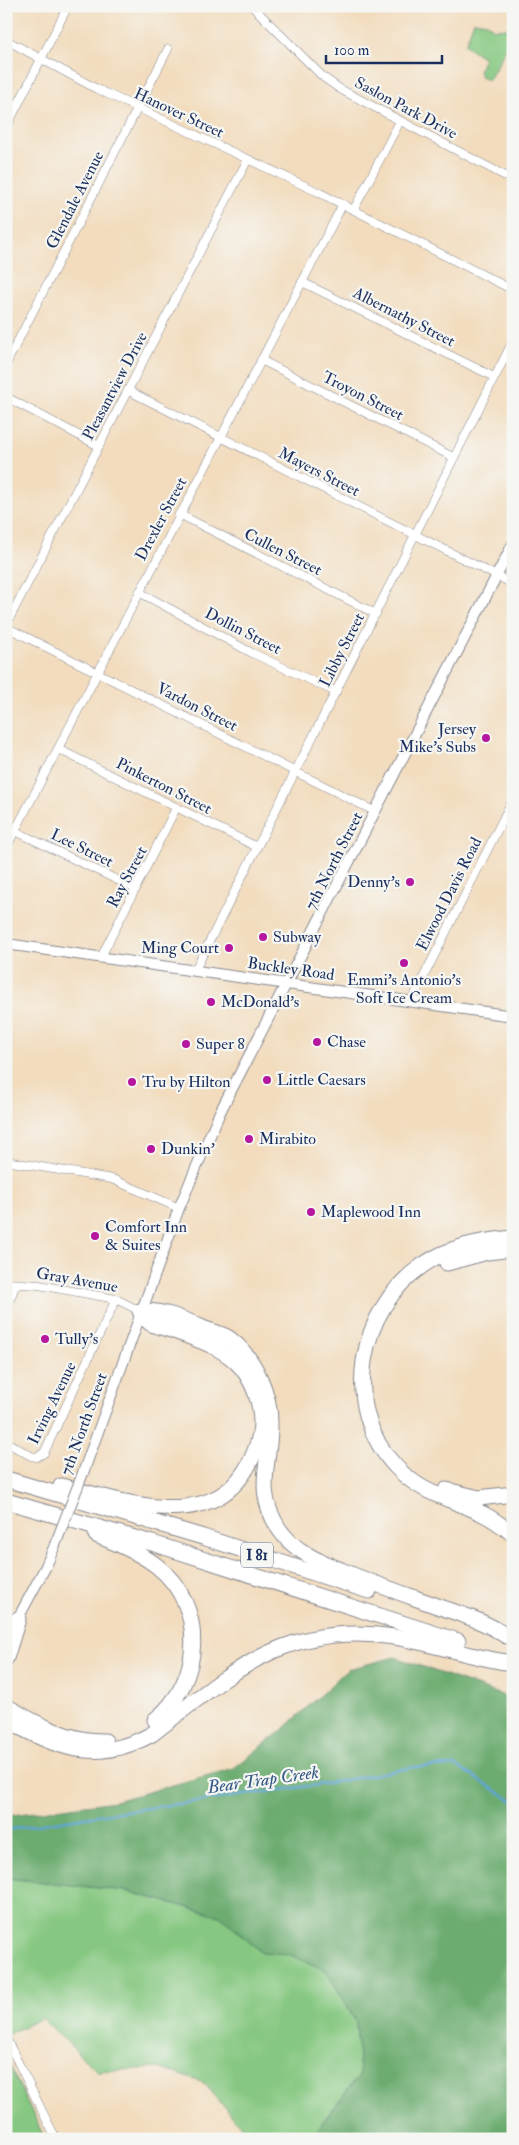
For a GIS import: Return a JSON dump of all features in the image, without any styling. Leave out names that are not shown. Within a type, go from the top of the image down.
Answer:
[{"type":"highway","points":[[513,1238],[473,1243],[456,1248],[423,1265],[406,1278],[393,1293],[372,1329],[362,1366],[364,1408],[372,1432],[383,1451],[395,1466],[410,1480],[428,1492],[484,1514],[513,1534]]},
{"type":"highway","points":[[513,1249],[460,1258],[430,1272],[413,1285],[387,1316],[373,1353],[370,1387],[379,1426],[390,1446],[403,1462],[419,1475],[438,1488],[458,1494],[479,1498],[513,1494]]},
{"type":"highway","points":[[140,1311],[158,1310],[223,1336],[242,1351],[252,1363],[267,1396],[270,1418],[264,1470],[267,1502],[279,1529],[292,1544],[313,1559],[362,1579],[481,1622],[509,1637]]},
{"type":"highway","points":[[6,1473],[114,1499],[169,1509],[186,1508],[212,1500],[242,1477],[255,1454],[260,1438],[260,1414],[249,1377],[227,1355],[212,1346],[151,1324],[140,1311]]},
{"type":"highway","name":"I 81","points":[[6,1479],[203,1537],[509,1637]]},
{"type":"highway","name":"I 81","points":[[6,1501],[152,1542],[513,1659]]},
{"type":"highway","points":[[7,1709],[68,1736],[88,1741],[122,1738],[146,1728],[166,1712],[181,1692],[188,1676],[194,1647],[189,1613],[182,1596],[158,1567],[140,1554],[30,1507]]},
{"type":"highway","points":[[6,1658],[18,1619]]},
{"type":"highway","points":[[7,1709],[51,1742],[68,1748],[102,1751],[137,1742],[152,1734],[245,1664],[268,1652],[292,1643],[329,1635],[393,1636],[441,1646],[476,1657],[513,1663]]},
{"type":"street","points":[[6,128],[68,6]]},
{"type":"street","name":"Saslon Park Drive","points":[[252,6],[323,77],[340,89],[513,180]]},
{"type":"street","name":"Hanover Street","points":[[6,40],[41,60],[138,109],[354,209]]},
{"type":"street","name":"Glendale Avenue","points":[[6,364],[168,49]]},
{"type":"street","points":[[400,121],[354,209],[513,290]]},
{"type":"street","name":"Pleasantview Drive","points":[[6,626],[248,159]]},
{"type":"street","name":"Drexler Street","points":[[6,848],[179,514],[343,204]]},
{"type":"street","name":"Albernathy Street","points":[[302,282],[494,377]]},
{"type":"street","name":"Libby Street","points":[[194,970],[513,341]]},
{"type":"street","name":"Troyon Street","points":[[261,360],[453,457]]},
{"type":"street","name":"Mayers Street","points":[[128,391],[497,575]]},
{"type":"street","points":[[6,397],[99,446]]},
{"type":"street","name":"Cullen Street","points":[[179,514],[376,614]]},
{"type":"street","name":"7th North Street","points":[[6,1637],[18,1619],[46,1566],[55,1544],[83,1473],[140,1311],[179,1208],[220,1112],[513,544]]},
{"type":"street","points":[[497,575],[513,584]]},
{"type":"street","name":"Dollin Street","points":[[139,592],[252,653],[336,692]]},
{"type":"street","name":"Vardon Street","points":[[6,626],[376,812]]},
{"type":"street","name":"Pinkerton Street","points":[[58,749],[257,847]]},
{"type":"street","name":"Elwood Davis Road","points":[[411,1002],[513,799]]},
{"type":"street","name":"Ray Street","points":[[101,958],[176,808]]},
{"type":"street","name":"Lee Street","points":[[15,831],[136,890]]},
{"type":"street","name":"Buckley Road","points":[[6,944],[513,1016]]},
{"type":"street","points":[[6,1161],[112,1179],[179,1208]]},
{"type":"street","name":"Gray Avenue","points":[[6,1283],[39,1285],[116,1299],[140,1311]]},
{"type":"street","points":[[6,1309],[16,1284]]},
{"type":"street","name":"Irving Avenue","points":[[6,1442],[31,1456],[37,1457],[44,1453],[116,1299]]},
{"type":"street","points":[[6,2038],[56,2139]]},
{"type":"green space","points":[[474,21],[487,23],[494,29],[507,28],[513,31],[513,35],[489,80],[481,77],[479,70],[484,58],[465,45]]},
{"type":"green space","points":[[395,1657],[513,1699],[513,2139],[319,2139],[315,2132],[360,2074],[356,2022],[326,1970],[288,1954],[261,1952],[220,1916],[126,1891],[6,1878],[6,1816],[115,1801],[234,1768],[285,1728],[348,1669]]},
{"type":"green space","points":[[6,1878],[126,1891],[220,1916],[261,1952],[288,1954],[326,1970],[356,2022],[360,2074],[315,2132],[244,2130],[204,2083],[159,2068],[97,2071],[42,2018],[6,2035]]},
{"type":"green space","points":[[6,2058],[45,2139],[6,2139]]},
{"type":"waterway","name":"Bear Trap Creek","points":[[6,1830],[104,1814],[317,1785],[415,1767],[456,1766],[513,1801]]},
{"type":"place","name":"Jersey Mike's Subs","points":[[486,738]]},
{"type":"place","name":"Denny's","points":[[410,882]]},
{"type":"place","name":"Subway","points":[[263,937]]},
{"type":"place","name":"Ming Court","points":[[229,948]]},
{"type":"place","name":"Emmi's Antonio's Soft Ice Cream","points":[[404,963]]},
{"type":"place","name":"McDonald's","points":[[211,1002]]},
{"type":"place","name":"Chase","points":[[317,1042]]},
{"type":"place","name":"Super 8","points":[[186,1044]]},
{"type":"place","name":"Little Caesars","points":[[267,1080]]},
{"type":"place","name":"Tru by Hilton","points":[[132,1082]]},
{"type":"place","name":"Mirabito","points":[[249,1139]]},
{"type":"place","name":"Dunkin'","points":[[151,1149]]},
{"type":"place","name":"Maplewood Inn","points":[[311,1212]]},
{"type":"place","name":"Comfort Inn & Suites","points":[[95,1236]]},
{"type":"place","name":"Tully's","points":[[45,1339]]}]
